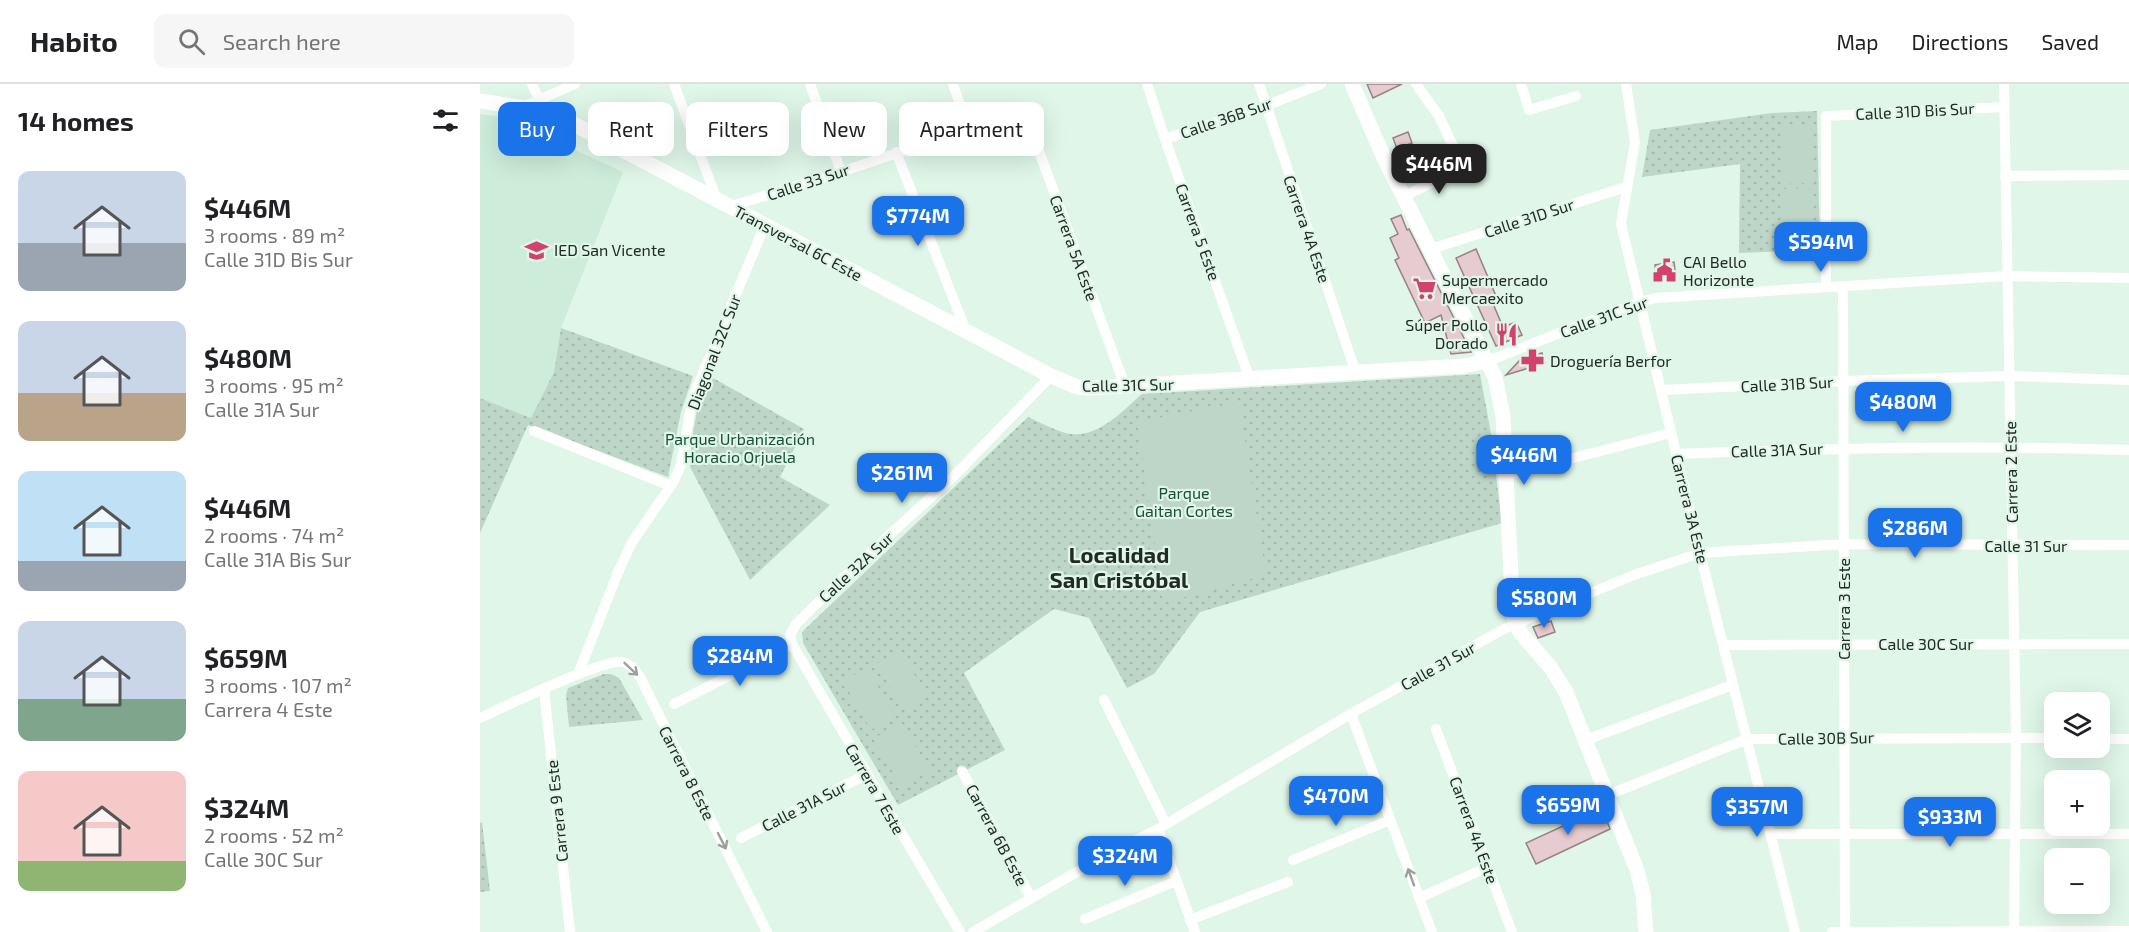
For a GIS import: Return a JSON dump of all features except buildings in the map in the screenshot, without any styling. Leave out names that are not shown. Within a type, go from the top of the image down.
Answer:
[{"type":"street","points":[[532,84],[540,102]]},
{"type":"street","points":[[548,102],[575,84]]},
{"type":"street","points":[[674,84],[723,204]]},
{"type":"street","points":[[810,84],[841,172]]},
{"type":"street","points":[[953,84],[959,102]]},
{"type":"street","name":"Carrera 5 Este","points":[[1148,84],[1165,139],[1250,380]]},
{"type":"street","name":"Carrera 4A Este","points":[[1258,84],[1356,373]]},
{"type":"street","name":"Calle 36B Sur","points":[[1165,139],[1321,84]]},
{"type":"street","points":[[1352,84],[1383,158],[1495,377],[1502,404],[1512,607],[1516,623],[1526,641],[1559,680],[1572,705],[1641,881],[1646,932]]},
{"type":"street","points":[[1403,197],[1463,167],[1439,117],[1416,84]]},
{"type":"street","points":[[1521,84],[1530,110],[1576,96]]},
{"type":"street","name":"Carrera 3A Este","points":[[1626,84],[1635,142],[1621,224],[1732,685],[1795,932]]},
{"type":"street","name":"Carrera 2 Este","points":[[2004,84],[2016,737],[2014,932]]},
{"type":"street","name":"Transversal 6C Este","points":[[480,101],[498,104]]},
{"type":"street","name":"Calle 31D Bis Sur","points":[[1826,287],[1826,116],[2004,107]]},
{"type":"street","name":"Transversal 6C Este","points":[[576,125],[1052,376]]},
{"type":"street","name":"Calle 33 Sur","points":[[723,204],[841,172],[899,151]]},
{"type":"street","points":[[896,152],[966,331]]},
{"type":"street","name":"Carrera 5A Este","points":[[1041,156],[1125,386]]},
{"type":"street","points":[[2005,176],[2129,175]]},
{"type":"street","name":"Calle 31D Sur","points":[[1431,249],[1626,187]]},
{"type":"street","name":"Diagonal 32C Sur","points":[[578,674],[627,553],[671,486],[681,465],[697,387],[765,225]]},
{"type":"street","name":"Calle 31C Sur","points":[[1052,376],[1077,387],[1125,386],[1463,366],[1488,361],[1639,302],[1676,296],[2007,276],[2129,278]]},
{"type":"street","name":"Carrera 3 Este","points":[[1844,286],[1845,932]]},
{"type":"street","name":"Calle 32A Sur","points":[[792,644],[790,635],[796,624],[952,478],[1052,376]]},
{"type":"street","name":"Calle 31B Sur","points":[[1661,390],[2009,376],[2129,380]]},
{"type":"street","points":[[534,431],[671,486]]},
{"type":"street","points":[[1507,475],[1671,433]]},
{"type":"street","name":"Calle 31A Sur","points":[[1676,454],[1844,447],[2011,446],[2129,450]]},
{"type":"street","name":"Calle 31 Sur","points":[[974,932],[1162,826],[1351,714],[1516,623],[1634,575],[1700,553],[1844,544],[2129,545]]},
{"type":"street","points":[[674,704],[792,644]]},
{"type":"street","name":"Carrera 7 Este","points":[[792,644],[960,932]]},
{"type":"street","name":"Calle 30C Sur","points":[[1723,645],[2129,644]]},
{"type":"street","name":"Carrera 8 Este","points":[[480,717],[578,674],[614,662],[625,663],[636,673],[767,932]]},
{"type":"street","points":[[1586,740],[1732,685]]},
{"type":"street","name":"Carrera 9 Este","points":[[544,689],[570,932]]},
{"type":"street","points":[[1104,700],[1162,826],[1176,881],[1195,932]]},
{"type":"street","points":[[1351,714],[1432,932]]},
{"type":"street","name":"Carrera 4A Este","points":[[1436,729],[1512,932]]},
{"type":"street","name":"Calle 30B Sur","points":[[1608,795],[1747,739],[2044,738]]},
{"type":"street","points":[[2110,739],[2129,740]]},
{"type":"street","name":"Carrera 6B Este","points":[[962,771],[1031,898]]},
{"type":"street","name":"Calle 31A Sur","points":[[741,838],[867,774]]},
{"type":"street","points":[[1293,860],[1390,820]]},
{"type":"street","points":[[1771,834],[2129,834]]},
{"type":"street","points":[[1419,898],[1488,867]]},
{"type":"street","points":[[1085,919],[1176,881]]},
{"type":"street","points":[[1190,920],[1288,882]]},
{"type":"street","points":[[1832,932],[2129,931]]},
{"type":"shaded area","name":"IED San Vicente","points":[[480,114],[498,116],[498,156],[576,156],[576,150],[623,172],[561,328],[554,372],[531,418],[480,398]]},
{"type":"green space","points":[[1817,111],[1820,250],[1739,253],[1740,164],[1642,177],[1650,130],[1772,113]]},
{"type":"green space","points":[[1810,126],[1812,183],[1782,184],[1780,128]]},
{"type":"green space","points":[[1810,188],[1812,244],[1782,245],[1780,189]]},
{"type":"green space","name":"Parque Urbanización Horacio Orjuela","points":[[561,328],[693,376],[681,412],[668,477],[528,425],[480,533],[480,398],[531,418],[554,372]]},
{"type":"green space","name":"Parque Gaitan Cortes","points":[[1480,374],[1490,428],[1502,523],[1200,612],[1154,674],[1127,688],[1089,618],[1054,609],[964,673],[1005,750],[898,805],[803,643],[802,632],[1028,417],[1062,432],[1085,433],[1106,424],[1142,394]]},
{"type":"green space","name":"Parque Urbanización Horacio Orjuela","points":[[713,378],[804,429],[780,477],[830,505],[750,580],[690,467],[697,410]]},
{"type":"green space","points":[[1239,402],[1266,575],[1163,603],[1137,422]]},
{"type":"green space","points":[[900,650],[927,696],[904,710],[876,664]]},
{"type":"green space","points":[[867,667],[895,716],[871,730],[843,682]]},
{"type":"green space","points":[[604,674],[611,674],[619,678],[643,720],[569,727],[566,695],[568,688]]},
{"type":"green space","points":[[901,722],[930,771],[902,787],[873,739]]},
{"type":"green space","points":[[482,822],[490,891],[480,892],[480,823]]},
{"type":"place","name":"IED San Vicente","points":[[536,250]]},
{"type":"place","name":"CAI Bello Horizonte","points":[[1665,271]]},
{"type":"place","name":"Supermercado Mercaexito","points":[[1424,289]]},
{"type":"place","name":"Súper Pollo Dorado","points":[[1506,334]]},
{"type":"place","name":"Droguería Berfor","points":[[1532,361]]},
{"type":"district","name":"Localidad San Cristóbal","points":[[1119,568]]}]
